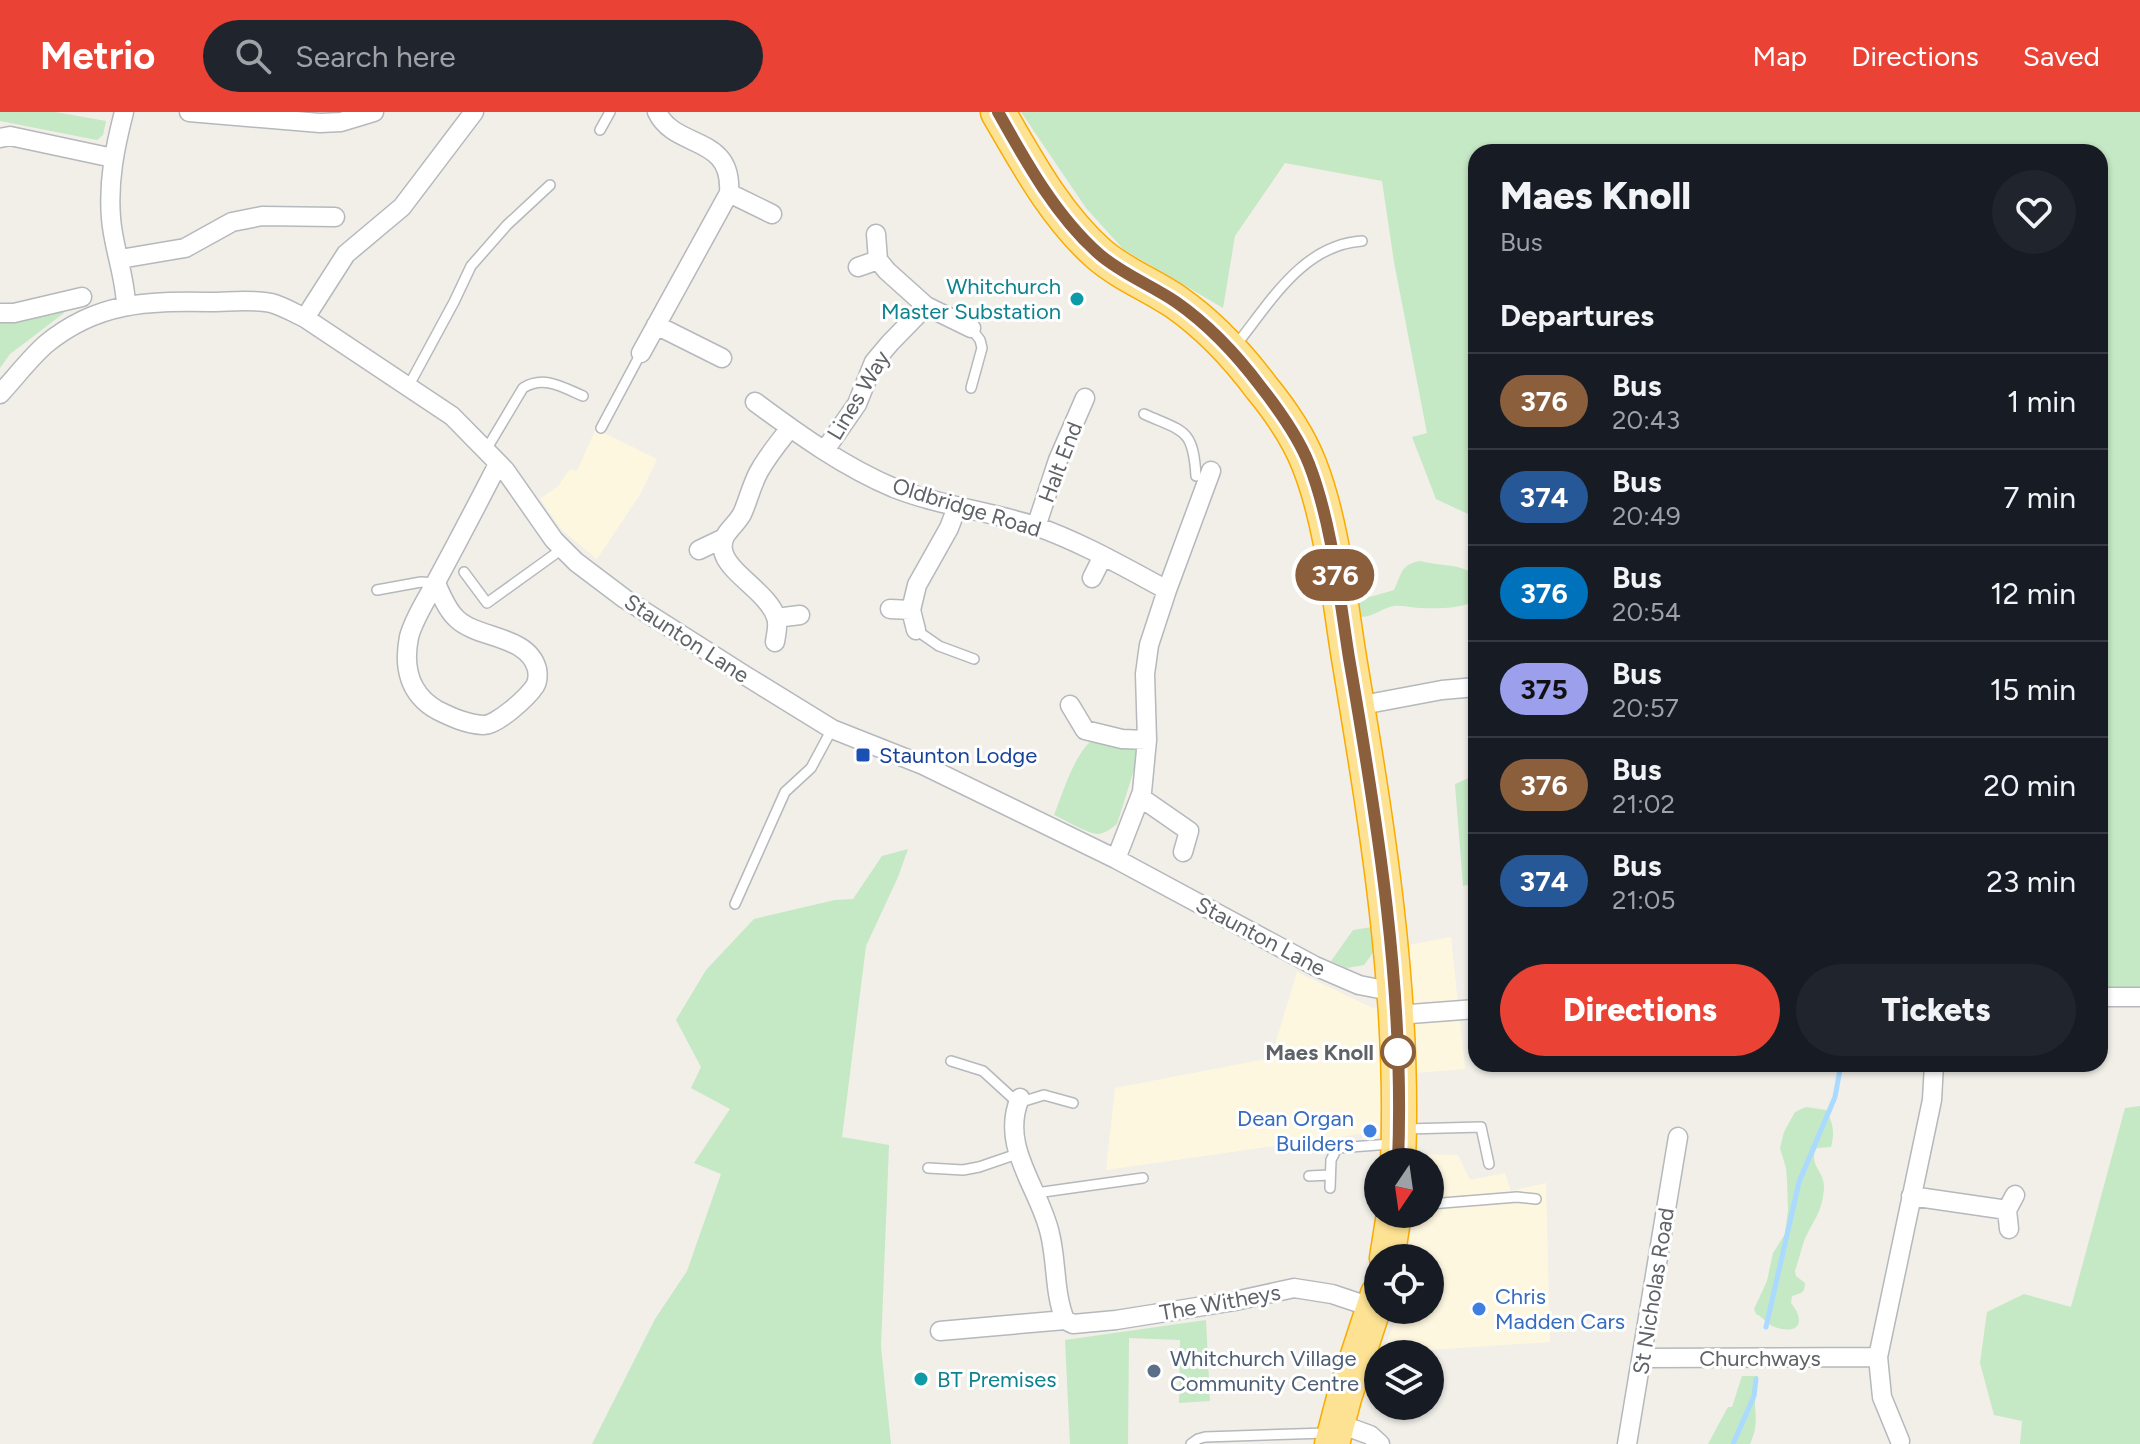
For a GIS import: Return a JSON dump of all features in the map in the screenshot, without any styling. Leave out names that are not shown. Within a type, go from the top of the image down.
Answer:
[{"type":"highway","points":[[998,112],[1056,205],[1087,243],[1113,264],[1176,302],[1208,327],[1231,351],[1288,424],[1314,479],[1328,537],[1357,706],[1393,959],[1399,1145]]},
{"type":"highway","points":[[1334,1433],[1369,1324]]},
{"type":"street","points":[[124,112],[113,158],[111,220],[126,305]]},
{"type":"street","points":[[189,112],[320,123],[341,122],[374,112]]},
{"type":"street","points":[[305,318],[346,254],[402,207],[474,112]]},
{"type":"street","points":[[641,353],[729,193],[730,182],[727,169],[716,152],[671,129],[657,112]]},
{"type":"street","points":[[0,138],[10,136],[113,158]]},
{"type":"street","points":[[729,193],[772,214]]},
{"type":"street","points":[[120,259],[185,248],[232,222],[262,216],[335,217]]},
{"type":"street","points":[[876,234],[878,260],[887,271],[926,306],[971,328]]},
{"type":"street","points":[[858,267],[878,260]]},
{"type":"street","points":[[0,313],[14,313],[82,297]]},
{"type":"street","name":"Staunton Lane","points":[[1,390],[61,333],[94,315],[126,305],[163,301],[272,303],[305,318],[452,416],[505,470],[536,517],[576,562],[625,599],[832,729],[923,765],[1116,859],[1342,979],[1377,989],[1396,1004],[1468,1008]]},
{"type":"street","name":"Lines Way","points":[[825,450],[857,404],[874,362],[926,306]]},
{"type":"street","points":[[656,325],[722,358]]},
{"type":"street","name":"Halt End","points":[[1036,527],[1058,460],[1085,398]]},
{"type":"street","name":"Oldbridge Road","points":[[755,402],[825,450],[895,488],[1059,535],[1167,590]]},
{"type":"street","points":[[699,550],[724,538],[741,516],[760,470],[790,428]]},
{"type":"street","points":[[436,583],[457,620],[518,646],[536,666],[535,686],[491,725],[467,723],[430,706],[415,692],[409,679],[408,640],[492,457]]},
{"type":"street","points":[[1116,859],[1140,797],[1147,740],[1145,674],[1149,645],[1201,475]]},
{"type":"street","points":[[916,630],[911,610],[917,585],[949,528],[957,507]]},
{"type":"street","points":[[724,538],[723,554],[756,589],[776,618],[775,642]]},
{"type":"street","points":[[1092,578],[1103,556]]},
{"type":"street","points":[[890,609],[911,610]]},
{"type":"street","points":[[776,618],[800,615]]},
{"type":"street","points":[[1357,706],[1468,688]]},
{"type":"street","points":[[1070,705],[1079,737],[1147,740]]},
{"type":"street","points":[[1140,797],[1196,828],[1183,852]]},
{"type":"street","points":[[2108,997],[2140,997]]},
{"type":"street","points":[[1900,1441],[1882,1397],[1878,1357],[1932,1100],[1934,1072]]},
{"type":"street","points":[[1019,1100],[1013,1128],[1017,1154],[1036,1193],[1050,1234],[1060,1308],[1065,1320]]},
{"type":"street","points":[[994,1126],[1013,1128]]},
{"type":"street","name":"St Nicholas Road","points":[[1627,1444],[1678,1137]]},
{"type":"street","points":[[1911,1196],[2010,1211]]},
{"type":"street","name":"The Witheys","points":[[940,1331],[1065,1320],[1073,1324],[1116,1320],[1294,1288],[1364,1299]]},
{"type":"street","name":"Churchways","points":[[1642,1358],[1878,1357]]},
{"type":"street","points":[[1334,1433],[1370,1435],[1380,1444]]},
{"type":"lane","points":[[600,130],[610,112]]},
{"type":"lane","points":[[408,387],[471,266],[507,225],[550,185]]},
{"type":"lane","points":[[1231,351],[1294,272],[1308,261],[1347,242],[1362,241]]},
{"type":"lane","points":[[971,328],[982,348],[971,388]]},
{"type":"lane","points":[[601,428],[641,353]]},
{"type":"lane","points":[[492,457],[523,388],[533,382],[549,381],[583,396]]},
{"type":"lane","points":[[1144,414],[1184,432],[1191,440],[1201,475]]},
{"type":"lane","points":[[464,572],[487,603],[562,549]]},
{"type":"lane","points":[[377,590],[421,582],[436,583]]},
{"type":"lane","points":[[916,630],[939,646],[974,659]]},
{"type":"lane","points":[[735,904],[785,792],[811,768],[832,729]]},
{"type":"lane","points":[[951,1061],[983,1071],[1019,1100],[1044,1095],[1073,1103]]},
{"type":"lane","points":[[1330,1188],[1331,1160],[1337,1148],[1399,1145],[1481,1127],[1489,1164]]},
{"type":"lane","points":[[928,1168],[963,1170],[1017,1154]]},
{"type":"lane","points":[[1309,1176],[1329,1175]]},
{"type":"lane","points":[[1036,1193],[1143,1178]]},
{"type":"lane","points":[[1444,1203],[1517,1197],[1536,1199]]},
{"type":"lane","points":[[1191,1444],[1205,1437],[1334,1433]]},
{"type":"shaded area","points":[[596,429],[657,459],[641,493],[597,559],[562,530],[540,499],[558,486],[570,469],[577,471]]},
{"type":"shaded area","points":[[1451,937],[1465,1069],[1388,1075],[1387,1130],[1106,1170],[1115,1088],[1271,1058],[1297,972],[1373,1008],[1411,1002],[1408,945]]},
{"type":"shaded area","points":[[1444,1155],[1458,1155],[1470,1180],[1505,1173],[1511,1191],[1546,1183],[1550,1342],[1444,1349],[1444,1340],[1387,1340],[1394,1324],[1444,1324],[1444,1244],[1409,1244],[1411,1228],[1444,1228]]},
{"type":"green space","points":[[0,112],[56,112],[106,121],[103,135],[97,140],[0,121]]},
{"type":"green space","points":[[1021,112],[2140,112],[2140,989],[2108,989],[2108,144],[1468,144],[1468,514],[1436,499],[1412,437],[1427,433],[1394,262],[1382,181],[1285,163],[1235,236],[1223,308],[1123,249],[1086,208]]},
{"type":"green space","points":[[57,308],[64,313],[10,354],[0,368],[0,321],[13,322]]},
{"type":"green space","points":[[1420,561],[1468,571],[1468,604],[1440,608],[1394,606],[1367,616],[1357,616],[1357,590],[1365,591],[1370,597],[1394,590],[1400,575]]},
{"type":"green space","points":[[1094,739],[1135,746],[1139,754],[1117,824],[1099,834],[1054,815],[1075,763]]},
{"type":"green space","points":[[1468,778],[1468,885],[1463,886],[1455,784]]},
{"type":"green space","points":[[908,849],[866,946],[842,1137],[889,1145],[881,1347],[891,1444],[592,1444],[655,1319],[687,1271],[721,1174],[694,1163],[730,1109],[691,1088],[701,1067],[676,1020],[706,970],[754,919],[835,900],[853,899],[882,856]]},
{"type":"green space","points":[[1378,926],[1376,947],[1364,965],[1347,968],[1331,961],[1353,930]]},
{"type":"green space","points":[[2140,1106],[2140,1444],[2020,1444],[2022,1421],[1994,1415],[1980,1363],[1987,1312],[2024,1294],[2071,1307],[2125,1108]]},
{"type":"green space","points":[[1806,1107],[1826,1110],[1832,1123],[1833,1137],[1831,1147],[1817,1148],[1814,1154],[1824,1182],[1823,1197],[1795,1271],[1796,1276],[1805,1283],[1801,1293],[1792,1296],[1791,1303],[1799,1322],[1793,1329],[1787,1330],[1770,1325],[1754,1309],[1767,1281],[1773,1253],[1785,1234],[1787,1180],[1780,1148],[1784,1132],[1795,1112]]},
{"type":"green space","points":[[1206,1320],[1210,1401],[1179,1403],[1180,1340],[1129,1338],[1128,1444],[1070,1444],[1065,1340]]},
{"type":"green space","points":[[1742,1376],[1758,1376],[1756,1424],[1750,1444],[1708,1444],[1728,1407],[1732,1407]]},
{"type":"waterway","points":[[1766,1327],[1799,1182],[1835,1097],[1840,1072]]},
{"type":"waterway","points":[[1733,1444],[1754,1396],[1756,1379]]},
{"type":"bus line","name":"376","points":[[998,112],[1044,189],[1087,243],[1101,256],[1176,302],[1208,327],[1261,386],[1288,424],[1308,462],[1324,515],[1342,617],[1393,959],[1398,1148]]},
{"type":"place","name":"Whitchurch Master Substation","points":[[1077,299]]},
{"type":"place","name":"Staunton Lodge","points":[[863,755]]},
{"type":"place","name":"Maes Knoll","points":[[1398,1052]]},
{"type":"place","name":"Dean Organ Builders","points":[[1370,1131]]},
{"type":"place","name":"Chris Madden Cars","points":[[1479,1309]]},
{"type":"place","name":"Whitchurch Village Community Centre","points":[[1154,1371]]},
{"type":"place","name":"BT Premises","points":[[921,1379]]}]
